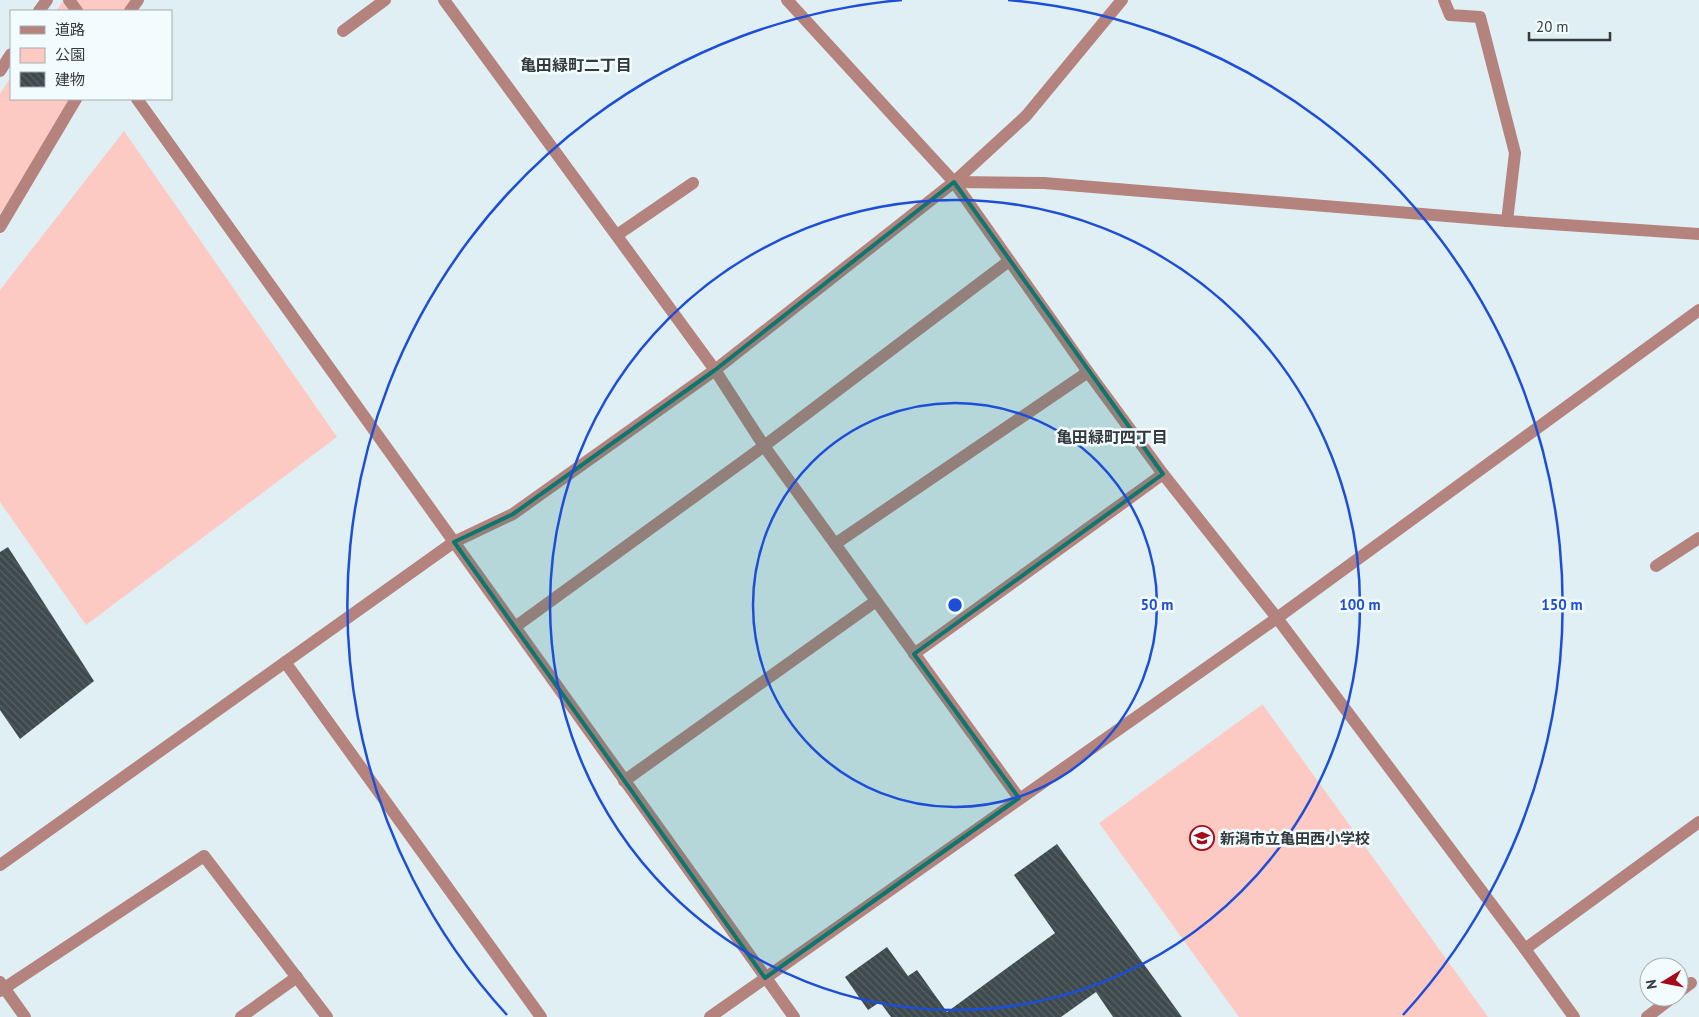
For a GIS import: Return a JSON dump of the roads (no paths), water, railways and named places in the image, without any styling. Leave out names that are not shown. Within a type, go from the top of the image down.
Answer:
[{"type":"street","points":[[343,31],[385,0]]},
{"type":"street","points":[[444,0],[715,370],[764,446],[1019,798]]},
{"type":"street","points":[[788,0],[954,182],[1008,262],[1163,474],[1277,618],[1574,1017]]},
{"type":"street","points":[[0,865],[454,542],[513,514],[715,370],[954,182],[1026,116],[1122,0]]},
{"type":"street","points":[[1444,0],[1450,15],[1480,17],[1515,153],[1507,221]]},
{"type":"street","points":[[0,46],[10,56],[0,70]]},
{"type":"street","points":[[0,227],[75,100]]},
{"type":"street","points":[[138,100],[794,1017]]},
{"type":"street","points":[[954,182],[1044,183],[1507,221],[1699,234]]},
{"type":"street","points":[[616,235],[693,183]]},
{"type":"street","points":[[515,627],[764,446],[1008,262]]},
{"type":"street","points":[[710,1017],[1277,618],[1699,310]]},
{"type":"street","points":[[835,544],[1088,372]]},
{"type":"street","points":[[914,654],[1163,474]]},
{"type":"street","points":[[1656,566],[1699,538]]},
{"type":"street","points":[[624,781],[876,601]]},
{"type":"street","points":[[285,662],[541,1017]]},
{"type":"street","points":[[1525,949],[1699,822]]},
{"type":"street","points":[[25,1017],[1,987],[204,856],[327,1017]]},
{"type":"street","points":[[241,1017],[297,977]]},
{"type":"street","points":[[1647,1017],[1660,1007]]},
{"type":"place","name":"新潟市立亀田西小学校","points":[[1202,838]]},
{"type":"district","name":"亀田緑町二丁目","points":[[576,65]]},
{"type":"district","name":"亀田緑町四丁目","points":[[1112,437]]}]
